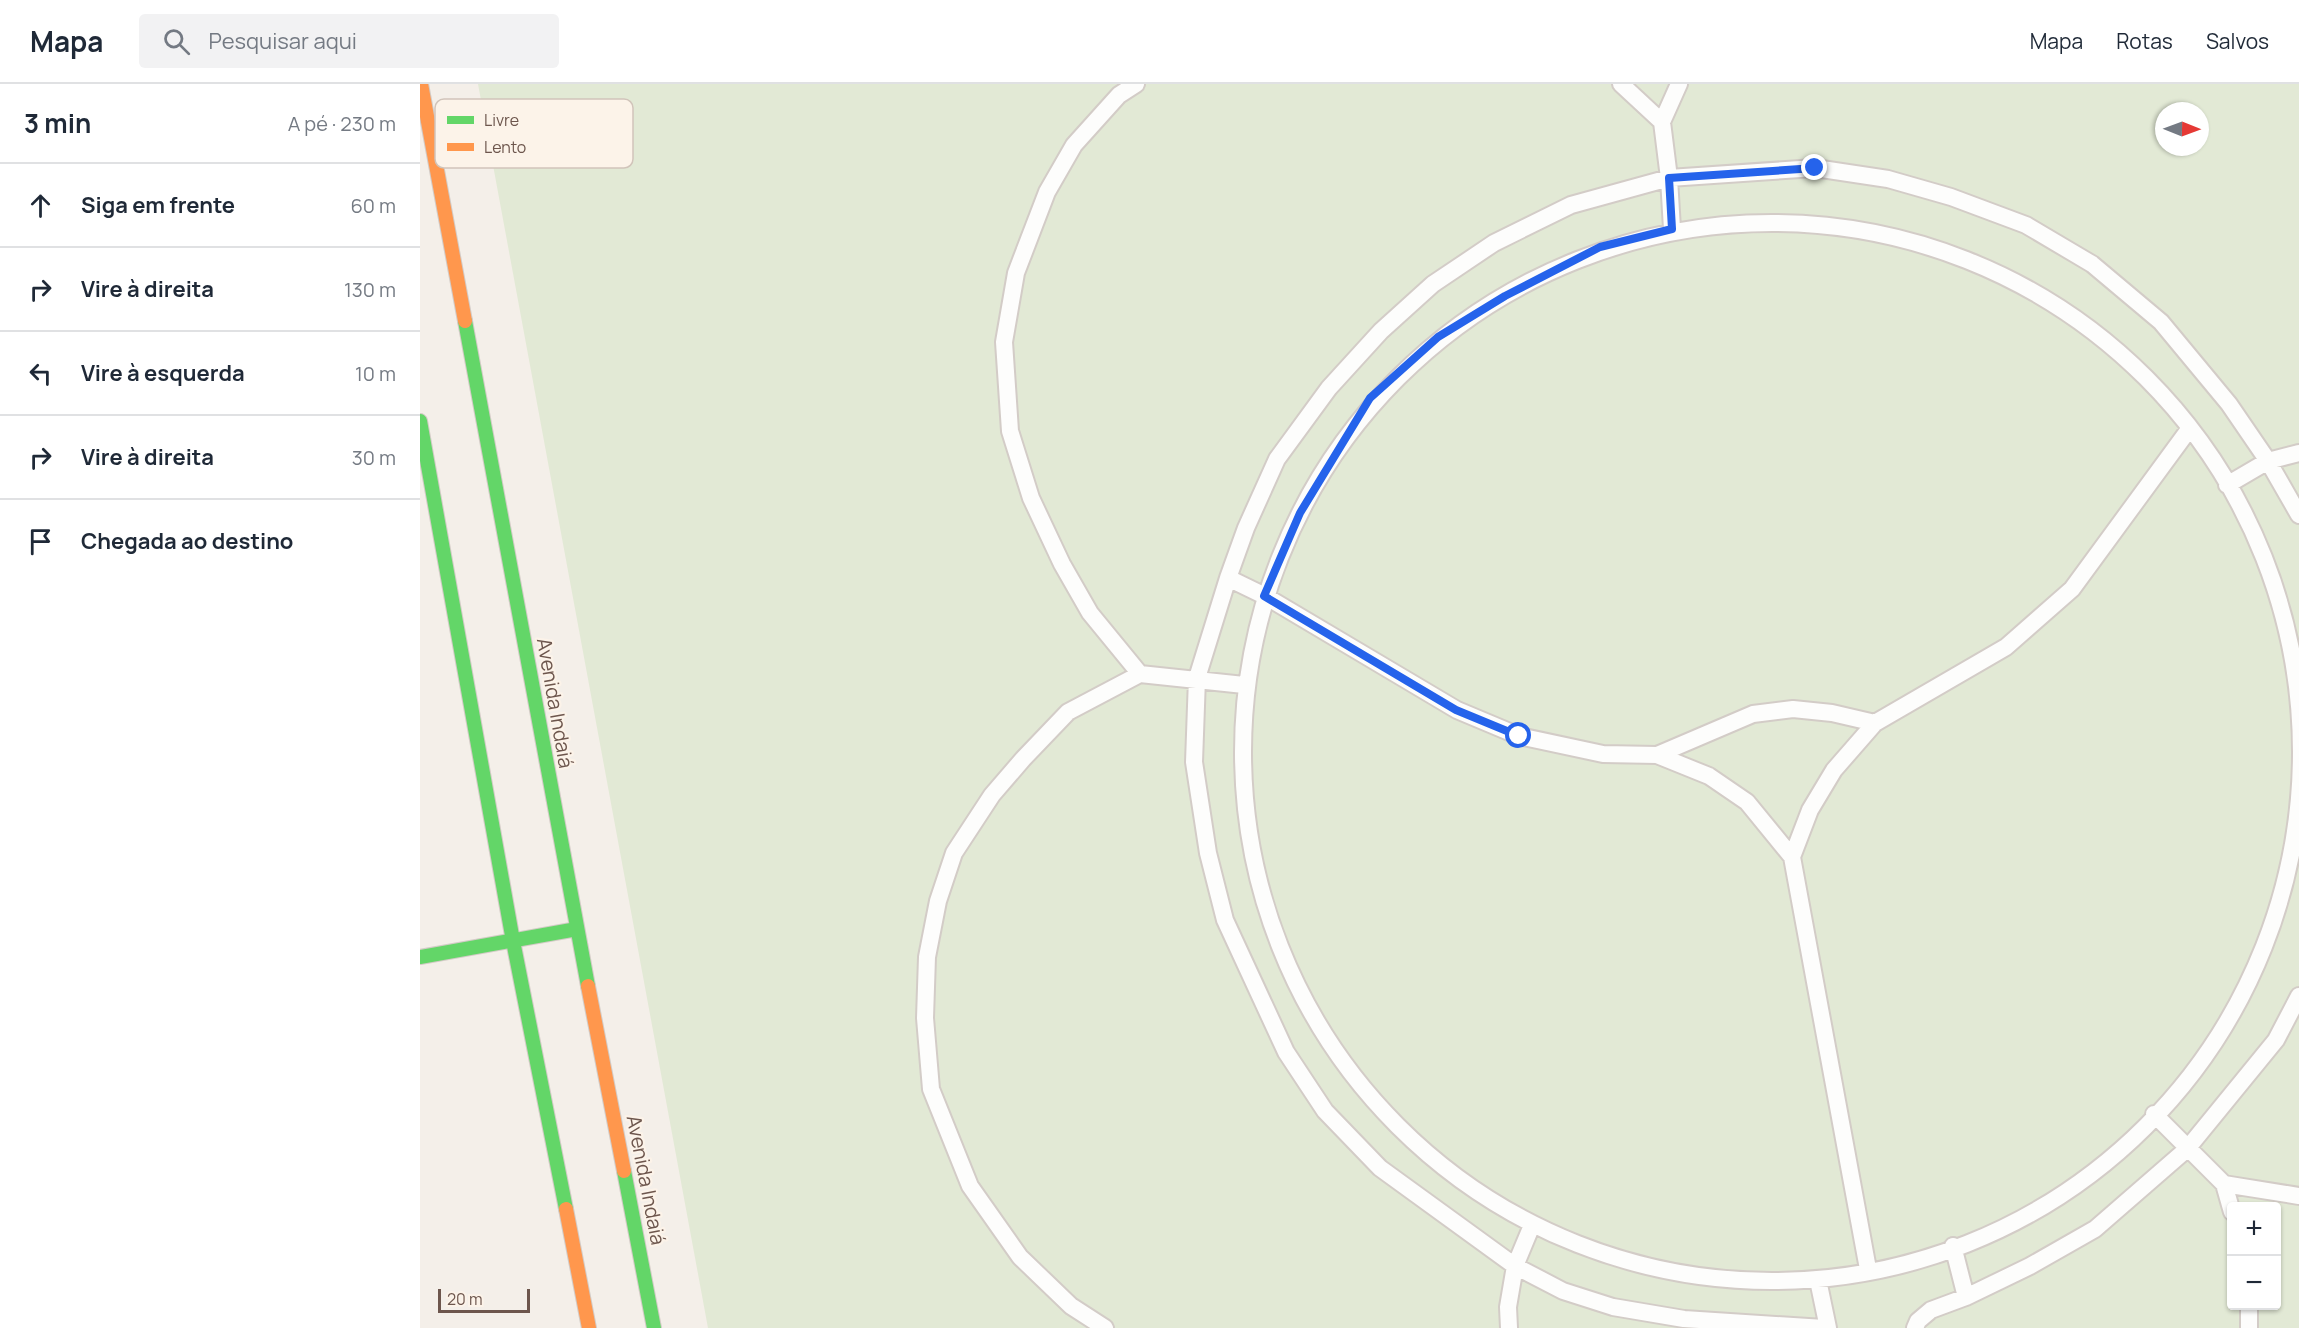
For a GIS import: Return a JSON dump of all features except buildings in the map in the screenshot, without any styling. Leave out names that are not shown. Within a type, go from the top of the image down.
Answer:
[{"type":"street","name":"Avenida Indaiá","points":[[421,84],[435,160]]},
{"type":"street","name":"Avenida Indaiá","points":[[437,168],[577,929],[654,1328]]},
{"type":"street","points":[[420,421],[513,941],[589,1328]]},
{"type":"street","points":[[420,957],[577,929]]},
{"type":"lane","points":[[1136,84],[1119,95],[1074,145],[1047,192],[1016,273],[1004,342],[1010,431],[1031,498],[1062,564],[1090,613],[1140,674]]},
{"type":"lane","points":[[1621,84],[1662,122]]},
{"type":"lane","points":[[1672,229],[1662,122],[1679,84]]},
{"type":"lane","points":[[1818,1280],[1826,1328],[1684,1319],[1613,1307],[1563,1291],[1515,1266],[1380,1167],[1325,1111],[1286,1052],[1225,920],[1208,853],[1194,762],[1197,678],[1246,528],[1277,459],[1329,388],[1381,331],[1424,292],[1494,243],[1571,205],[1669,178],[1815,168],[1888,179],[1951,197],[2026,225],[2092,264],[2161,322],[2229,404],[2268,461],[2299,515]]},
{"type":"lane","points":[[1699,222],[1830,227],[1953,256],[2038,292],[2121,351],[2190,428],[2249,518],[2283,606],[2296,659],[2299,753],[2293,850],[2274,928],[2250,993],[2202,1066],[2092,1175],[2010,1228],[1898,1263],[1818,1280],[1780,1282],[1705,1275],[1592,1256],[1530,1230],[1435,1166],[1370,1098],[1317,1018],[1276,935],[1249,840],[1241,753],[1244,684],[1250,648],[1264,596],[1300,513],[1370,398],[1438,337],[1505,296],[1600,247],[1672,229],[1699,222]]},
{"type":"lane","points":[[1792,857],[1810,810],[1834,770],[1875,723],[2006,647],[2072,589],[2190,428]]},
{"type":"lane","points":[[2227,485],[2268,461],[2299,453]]},
{"type":"lane","points":[[1228,578],[1264,596],[1456,710],[1519,736],[1603,754],[1657,755],[1709,776],[1747,802],[1792,857],[1868,1269]]},
{"type":"lane","points":[[1105,1328],[1071,1306],[1020,1257],[970,1186],[931,1089],[925,1018],[927,957],[939,901],[954,853],[992,795],[1068,712],[1140,674],[1244,684]]},
{"type":"lane","points":[[1657,755],[1753,714],[1793,709],[1832,713],[1875,723]]},
{"type":"lane","points":[[1915,1328],[1918,1321],[1931,1310],[1966,1297],[2030,1266],[2095,1229],[2187,1149],[2276,1040],[2299,996]]},
{"type":"lane","points":[[2154,1114],[2224,1184],[2229,1202]]},
{"type":"lane","points":[[2224,1184],[2299,1196]]},
{"type":"lane","points":[[1509,1328],[1508,1307],[1515,1266],[1530,1230]]},
{"type":"lane","points":[[1953,1246],[1966,1297]]},
{"type":"lane","points":[[2249,1310],[2249,1328]]},
{"type":"green space","points":[[478,84],[2299,84],[2299,1328],[708,1328],[494,168],[633,168],[633,99],[481,99]]},
{"type":"traffic: fast","points":[[465,321],[588,986]]},
{"type":"traffic: fast","points":[[420,421],[513,941],[566,1209]]},
{"type":"traffic: fast","points":[[420,957],[577,929]]},
{"type":"traffic: fast","points":[[624,1171],[654,1328]]},
{"type":"traffic: slow","points":[[421,84],[435,159]]},
{"type":"traffic: slow","points":[[437,168],[465,321]]},
{"type":"traffic: slow","points":[[588,986],[624,1171]]},
{"type":"traffic: slow","points":[[566,1209],[589,1328]]},
{"type":"route","points":[[1519,736],[1456,710],[1264,596],[1300,513],[1370,398],[1438,337],[1505,296],[1600,247],[1672,229],[1669,178],[1815,168]]}]
